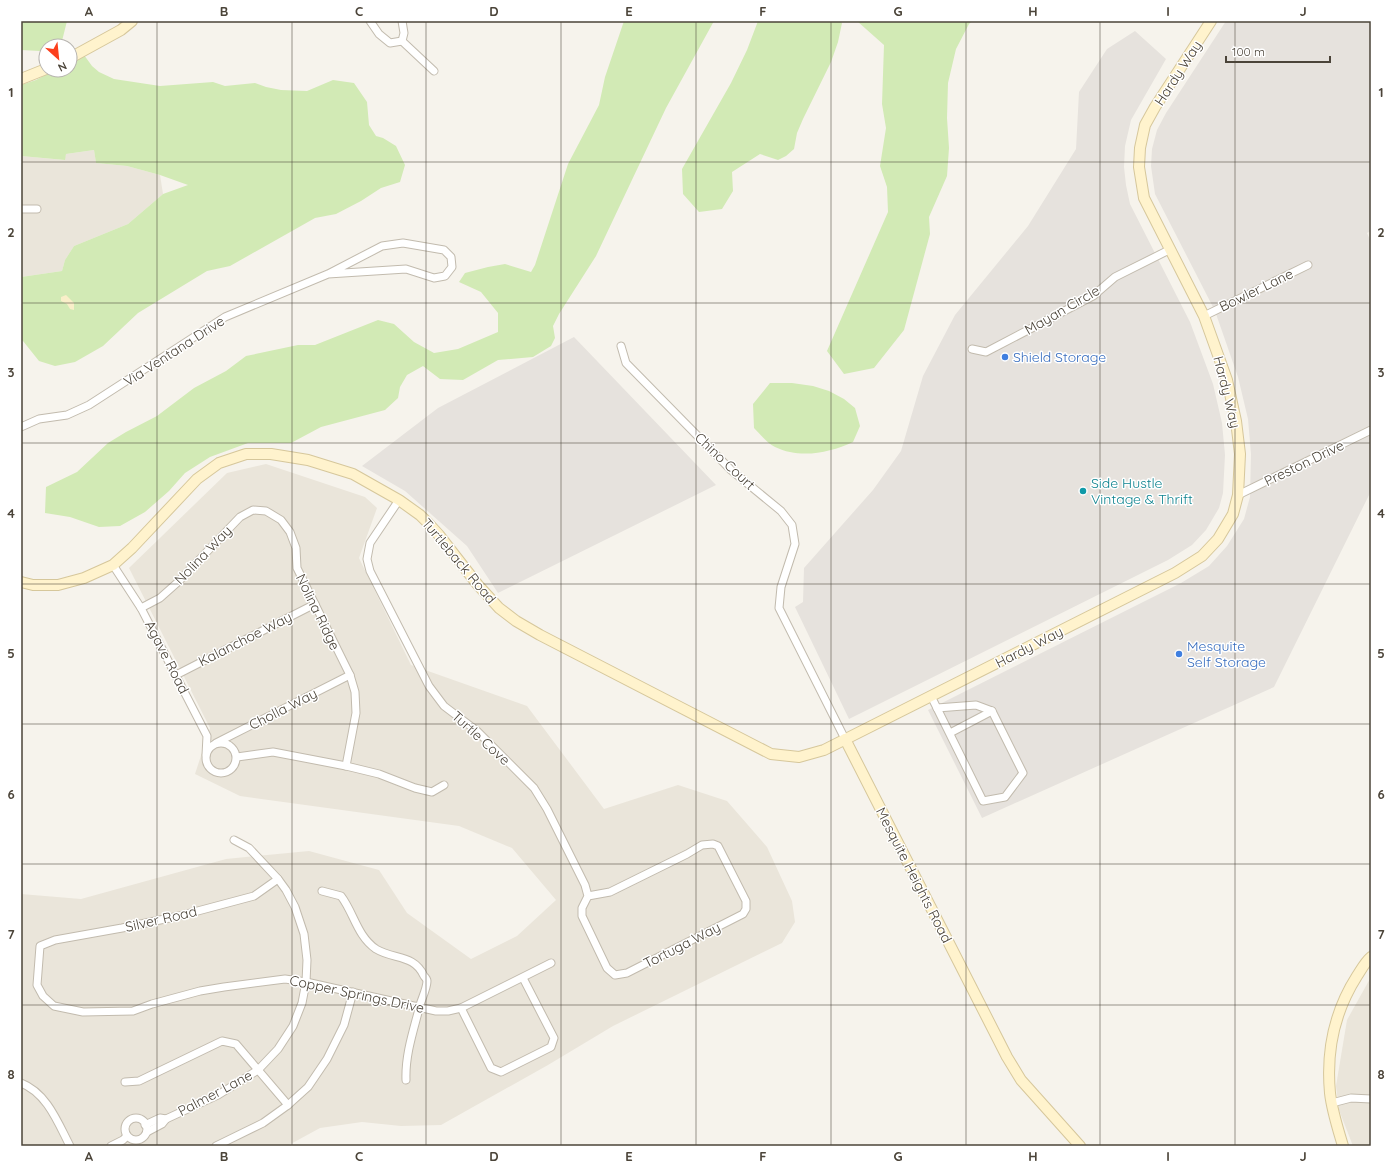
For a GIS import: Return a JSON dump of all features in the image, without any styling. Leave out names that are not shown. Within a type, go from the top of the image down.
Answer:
[{"type":"main road","points":[[78,54],[121,30],[132,21]]},
{"type":"main road","name":"Hardy Way","points":[[845,739],[1175,573],[1202,556],[1218,539],[1233,514],[1238,495],[1240,454],[1236,421],[1227,380],[1204,316],[1144,198],[1139,167],[1140,148],[1146,125],[1155,107],[1211,21]]},
{"type":"main road","points":[[21,79],[38,72]]},
{"type":"main road","name":"Turtleback Road","points":[[21,582],[33,585],[58,585],[84,578],[113,564],[132,548],[197,479],[219,463],[246,454],[271,454],[308,460],[354,474],[399,500],[420,515],[439,535],[478,585],[499,608],[516,621],[540,635],[771,754],[799,757],[824,750],[845,739]]},
{"type":"main road","name":"Mesquite Heights Road","points":[[845,739],[1007,1057],[1021,1080],[1080,1146]]},
{"type":"main road","points":[[1343,1146],[1330,1094],[1329,1061],[1334,1028],[1346,994],[1371,956]]},
{"type":"street","points":[[370,21],[379,34],[390,43],[402,40]]},
{"type":"street","points":[[402,21],[404,33],[402,40]]},
{"type":"street","points":[[402,40],[434,71]]},
{"type":"street","points":[[21,209],[37,209]]},
{"type":"street","name":"Via Ventana Drive","points":[[21,427],[39,419],[67,415],[90,405],[225,317],[328,274],[382,246],[403,242],[444,250],[451,257],[452,267],[445,276],[434,278],[406,269],[328,274]]},
{"type":"street","name":"Mayan Circle","points":[[972,349],[986,352],[1093,296],[1115,277],[1171,249]]},
{"type":"street","name":"Bowler Lane","points":[[1204,316],[1308,265]]},
{"type":"street","name":"Chino Court","points":[[621,346],[626,363],[731,470],[781,510],[792,525],[796,544],[781,587]]},
{"type":"street","name":"Preston Drive","points":[[1238,495],[1371,430]]},
{"type":"street","name":"Turtle Cove","points":[[399,500],[370,543],[367,559],[370,571],[429,686],[444,706],[477,731],[534,788],[585,885],[588,896]]},
{"type":"street","name":"Nolina Way","points":[[142,608],[160,598],[178,582],[240,516],[253,510],[266,511]]},
{"type":"street","name":"Nolina Ridge","points":[[266,511],[281,520],[290,532],[296,548],[297,568],[350,674],[355,692],[356,713],[346,766]]},
{"type":"street","name":"Agave Road","points":[[113,564],[142,608],[207,736],[206,755]]},
{"type":"street","name":"Mesquite Heights Road","points":[[781,587],[779,608],[845,739]]},
{"type":"street","name":"Kalanchoe Way","points":[[176,675],[315,604]]},
{"type":"street","name":"Cholla Way","points":[[216,743],[350,674]]},
{"type":"street","points":[[931,696],[983,801],[1005,796],[1023,773],[992,711],[976,704],[937,708]]},
{"type":"street","points":[[950,734],[992,711]]},
{"type":"street","points":[[225,742],[236,751],[236,762],[230,770],[223,773],[218,773],[208,765],[206,755],[208,750],[216,743],[225,742]]},
{"type":"street","points":[[237,757],[274,752],[379,774],[415,788],[432,792],[444,785]]},
{"type":"street","name":"Palmer Lane","points":[[111,1146],[123,1140],[127,1136],[136,1140],[142,1138],[146,1129],[160,1118],[166,1119],[218,1095],[258,1070],[278,1049],[293,1026],[302,1003],[306,982],[307,960],[304,934],[295,907],[278,879],[249,848],[234,840]]},
{"type":"street","name":"Tortuga Way","points":[[713,844],[718,846],[746,901],[746,909],[742,914],[728,922],[627,973],[616,975],[607,968],[582,916],[582,908],[588,896],[610,892],[702,845],[713,844]]},
{"type":"street","name":"Silver Road","points":[[40,946],[55,940],[179,916],[254,896],[278,879]]},
{"type":"street","points":[[322,891],[342,896],[359,932],[366,940],[376,949],[387,954],[412,961],[421,968],[427,981],[405,1064],[406,1080]]},
{"type":"street","name":"Copper Springs Drive","points":[[40,946],[37,985],[42,996],[54,1006],[83,1012],[133,1011],[152,1004],[186,995],[224,987],[285,979],[306,982],[436,1011],[461,1008],[551,963]]},
{"type":"street","points":[[461,1008],[491,1068],[501,1072],[551,1047],[554,1038],[523,978]]},
{"type":"street","points":[[216,1146],[263,1123],[288,1105],[308,1087],[327,1059],[344,1026],[353,992]]},
{"type":"street","points":[[126,1082],[139,1081],[222,1042],[236,1044],[288,1105]]},
{"type":"street","points":[[21,1083],[30,1087],[49,1106],[70,1146]]},
{"type":"street","points":[[1332,1103],[1351,1098],[1371,1099]]},
{"type":"street","points":[[127,1136],[125,1129],[127,1122],[130,1120],[137,1119],[144,1122],[146,1129]]},
{"type":"shaded area","points":[[1226,21],[1371,21],[1371,231],[1367,233],[1371,242],[1371,491],[1274,687],[982,818],[928,710],[1181,583],[1209,566],[1227,546],[1244,519],[1250,497],[1251,454],[1248,419],[1238,377],[1215,311],[1155,194],[1151,166],[1152,149],[1157,130],[1166,113]]},
{"type":"shaded area","points":[[1135,31],[1166,59],[1131,120],[1125,146],[1124,167],[1126,185],[1130,204],[1190,322],[1213,384],[1222,423],[1225,455],[1223,493],[1219,508],[1206,530],[1192,545],[1168,560],[849,719],[795,607],[803,602],[804,568],[873,490],[901,451],[923,376],[955,315],[1028,226],[1076,149],[1079,92],[1107,49]]},
{"type":"shaded area","points":[[94,150],[96,163],[127,166],[160,175],[163,194],[128,224],[74,246],[65,260],[62,271],[21,277],[21,156],[64,160],[66,154]]},
{"type":"shaded area","points":[[574,337],[716,485],[498,593],[467,546],[405,491],[362,466],[438,408]]},
{"type":"shaded area","points":[[266,464],[365,497],[377,508],[359,558],[411,665],[527,706],[604,809],[678,785],[727,801],[767,847],[792,901],[795,922],[782,943],[613,1026],[548,1065],[441,1125],[401,1126],[362,1122],[320,1128],[287,1146],[21,1146],[21,894],[81,899],[226,859],[309,851],[379,870],[407,913],[471,959],[517,936],[556,900],[512,848],[459,826],[240,796],[195,774],[210,728],[129,568],[227,473]]},
{"type":"shaded area","points":[[1371,977],[1371,1146],[1353,1146],[1339,1110],[1336,1086],[1347,1020]]},
{"type":"green space","points":[[21,21],[67,21],[63,38],[38,38],[38,51],[21,50]]},
{"type":"green space","points":[[624,21],[714,21],[666,108],[596,256],[559,314],[553,326],[555,338],[551,346],[533,357],[498,360],[463,380],[440,379],[423,366],[407,375],[400,387],[398,398],[385,410],[321,427],[291,443],[248,443],[210,457],[185,473],[169,491],[145,512],[120,526],[99,527],[70,517],[45,513],[46,487],[77,472],[108,443],[157,416],[194,388],[226,371],[246,356],[298,345],[315,345],[378,320],[394,324],[414,342],[434,353],[458,349],[498,332],[498,313],[481,292],[459,282],[465,273],[505,264],[531,272],[535,265],[568,164],[599,105],[605,77]]},
{"type":"green space","points":[[758,21],[840,21],[842,23],[838,42],[831,62],[797,133],[794,149],[786,156],[778,160],[760,154],[732,172],[733,191],[722,209],[699,212],[683,194],[682,169],[731,83],[747,50]]},
{"type":"green space","points":[[857,21],[972,21],[956,49],[948,83],[947,118],[949,148],[947,176],[929,217],[930,234],[904,330],[874,368],[844,374],[827,351],[888,212],[887,187],[880,166],[886,128],[882,104],[884,45]]},
{"type":"green space","points":[[84,55],[92,66],[99,72],[114,79],[160,86],[213,82],[225,86],[255,83],[281,90],[307,91],[333,80],[354,83],[367,102],[369,125],[376,136],[383,138],[396,146],[405,165],[400,182],[381,188],[361,201],[336,214],[315,218],[230,266],[207,271],[138,313],[103,346],[75,362],[55,366],[39,361],[21,340],[21,277],[62,271],[65,260],[74,246],[128,224],[163,194],[188,185],[160,175],[127,166],[96,163],[94,150],[66,154],[65,160],[21,156],[21,85],[40,78],[78,78],[78,58]]},
{"type":"green space","points":[[770,383],[792,383],[813,386],[829,391],[844,399],[855,408],[860,426],[853,442],[824,452],[804,454],[785,451],[766,441],[754,428],[753,404]]},
{"type":"sand","points":[[66,295],[74,303],[74,310],[70,309],[67,304],[61,301],[61,297]]},
{"type":"place","name":"Shield Storage","points":[[1005,357]]},
{"type":"place","name":"Side Hustle Vintage & Thrift","points":[[1083,491]]},
{"type":"place","name":"Mesquite Self Storage","points":[[1179,654]]}]
